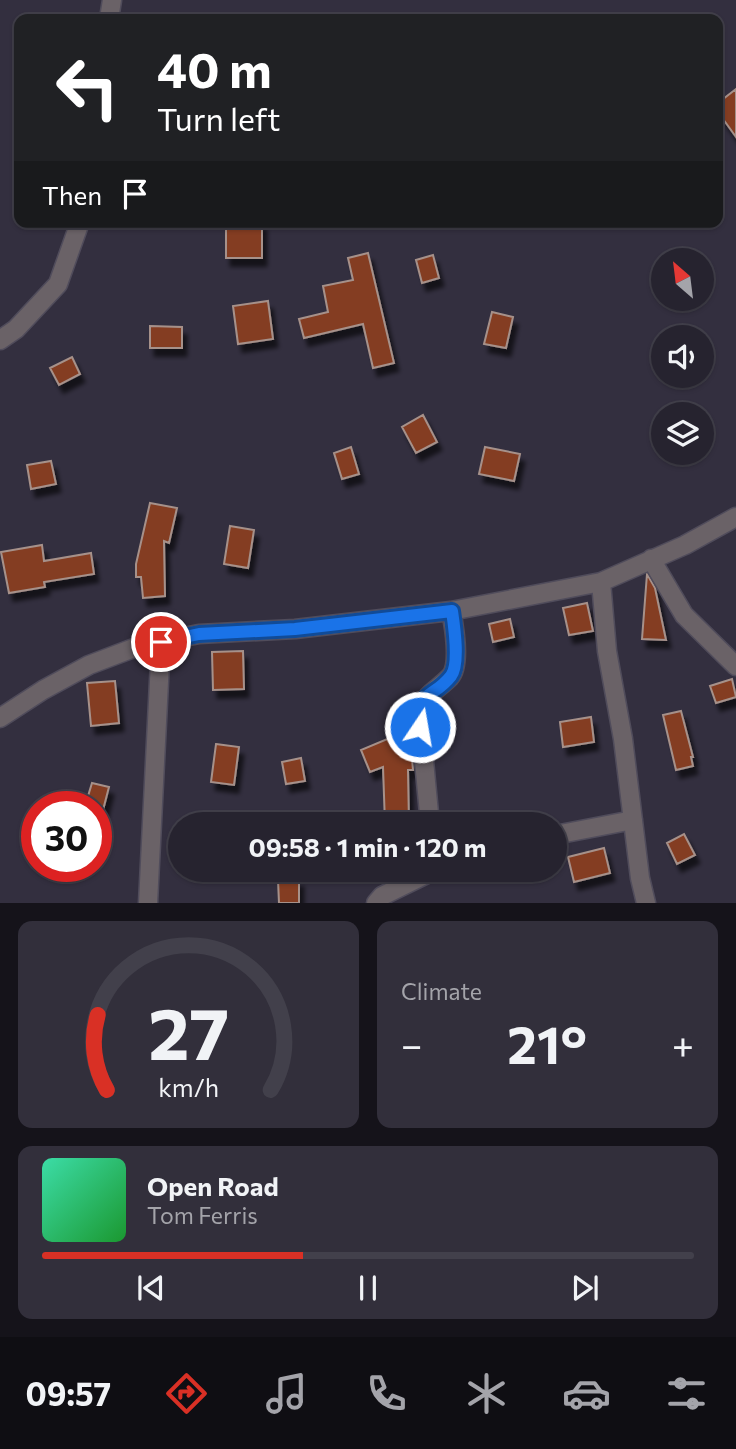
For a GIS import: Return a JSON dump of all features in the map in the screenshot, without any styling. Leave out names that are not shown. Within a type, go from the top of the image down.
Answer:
[{"type":"street","points":[[0,340],[16,329],[58,284],[78,228]]},
{"type":"street","points":[[0,718],[89,664],[139,646],[199,634],[295,629],[452,611],[601,582],[685,545],[736,517]]},
{"type":"street","points":[[650,559],[684,615],[736,666]]},
{"type":"street","points":[[601,582],[607,651],[623,739],[640,878],[646,903]]},
{"type":"street","points":[[429,812],[419,708],[426,696],[451,676],[455,667],[452,611]]},
{"type":"street","points":[[148,903],[161,642]]},
{"type":"street","points":[[567,833],[633,820]]},
{"type":"street","points":[[376,903],[382,896],[411,882]]},
{"type":"building","points":[[736,89],[736,137],[723,119],[723,99]]},
{"type":"building","points":[[226,228],[262,228],[262,258],[226,258]]},
{"type":"building","points":[[368,253],[394,363],[373,368],[363,324],[304,338],[299,319],[328,312],[323,286],[353,280],[348,258]]},
{"type":"building","points":[[433,255],[439,278],[422,283],[416,260]]},
{"type":"building","points":[[268,301],[273,339],[238,344],[233,306]]},
{"type":"building","points":[[492,312],[513,317],[506,348],[484,344]]},
{"type":"building","points":[[150,326],[182,327],[182,348],[150,348]]},
{"type":"building","points":[[72,357],[80,374],[59,385],[50,368]]},
{"type":"building","points":[[423,415],[437,442],[416,453],[402,427]]},
{"type":"building","points":[[351,447],[359,474],[342,479],[334,453]]},
{"type":"building","points":[[485,447],[520,454],[514,481],[479,474]]},
{"type":"building","points":[[51,461],[56,484],[31,489],[27,465]]},
{"type":"building","points":[[150,503],[177,508],[169,543],[164,541],[165,596],[143,598],[141,577],[136,577],[136,564]]},
{"type":"building","points":[[230,526],[254,530],[248,568],[224,564]]},
{"type":"building","points":[[42,545],[44,561],[91,553],[94,574],[44,582],[45,587],[9,593],[1,552]]},
{"type":"building","points":[[647,574],[655,588],[666,640],[642,639]]},
{"type":"building","points":[[587,603],[593,631],[569,635],[563,608]]},
{"type":"building","points":[[510,619],[514,637],[493,642],[489,624]]},
{"type":"building","points":[[243,651],[244,689],[213,690],[212,652]]},
{"type":"building","points":[[732,679],[736,697],[716,703],[710,686]]},
{"type":"building","points":[[115,681],[119,723],[91,726],[87,683]]},
{"type":"building","points":[[681,711],[693,766],[676,770],[663,715]]},
{"type":"building","points":[[591,717],[594,742],[563,747],[560,722]]},
{"type":"building","points":[[392,737],[397,749],[411,749],[413,770],[408,770],[409,812],[385,812],[383,767],[370,772],[361,750]]},
{"type":"building","points":[[216,744],[239,747],[234,785],[211,782]]},
{"type":"building","points":[[301,758],[305,781],[286,784],[282,762]]},
{"type":"building","points":[[92,783],[109,787],[108,791],[90,791]]},
{"type":"building","points":[[684,834],[695,855],[677,864],[667,843]]},
{"type":"building","points":[[604,848],[610,873],[574,882],[568,857]]},
{"type":"building","points":[[278,882],[299,882],[299,903],[279,903]]},
{"type":"route","points":[[161,642],[199,634],[295,629],[452,611],[455,667],[451,676],[426,696],[419,708],[420,727]]}]
